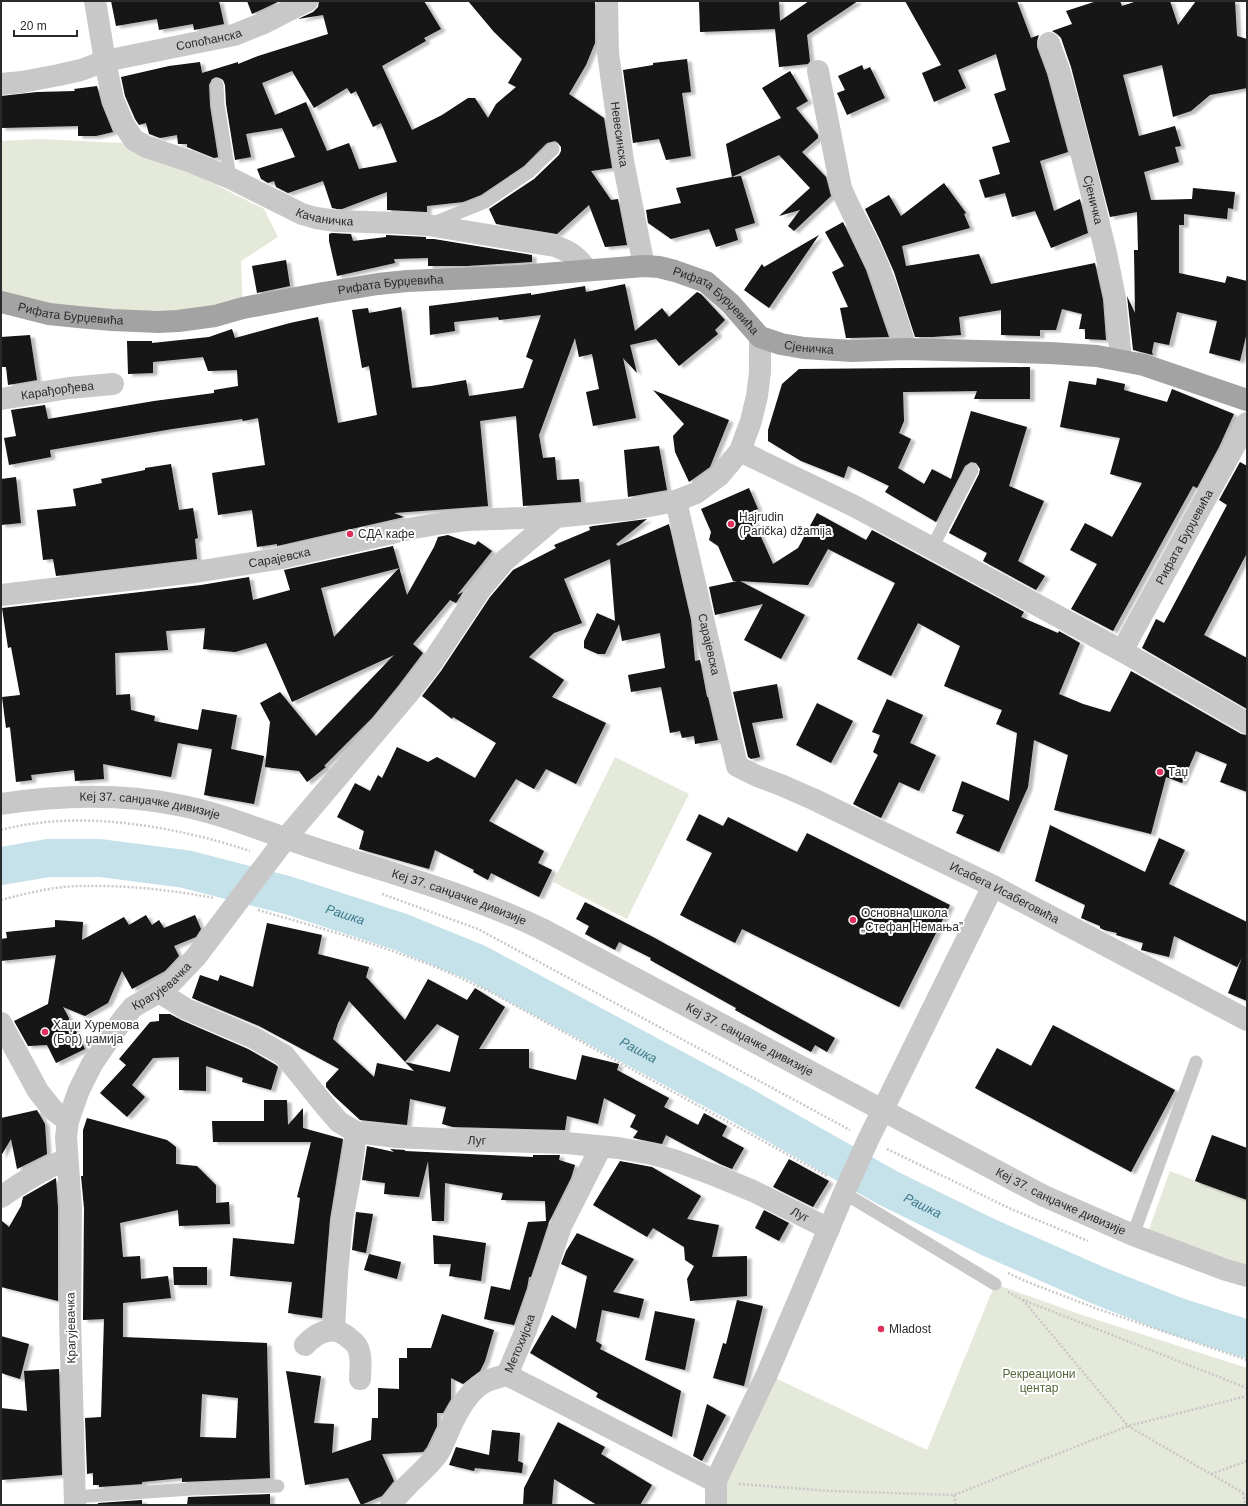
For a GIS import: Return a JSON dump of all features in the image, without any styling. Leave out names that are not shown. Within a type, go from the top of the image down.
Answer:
[{"type":"main road","name":"Рифата Бурџевића","points":[[1,302],[49,314],[112,320],[158,322],[178,321],[215,316],[243,308],[323,292],[378,284],[407,281],[519,276],[644,266],[659,267],[675,271],[706,282],[730,303],[760,337]]},
{"type":"main road","name":"Сјеничка","points":[[760,337],[781,344],[804,348],[852,351],[906,350],[1075,354],[1144,365],[1247,400]]},
{"type":"street","points":[[95,1],[105,61]]},
{"type":"street","name":"Сопоћанска","points":[[1,84],[22,82],[59,75],[81,70],[105,61],[234,35],[264,23],[307,1]]},
{"type":"street","name":"Невесинска","points":[[607,1],[608,53],[623,162],[644,266]]},
{"type":"street","name":"Сјеничка","points":[[1049,43],[1059,70],[1074,125],[1107,261],[1115,298],[1120,360]]},
{"type":"street","name":"Качаничка","points":[[105,61],[113,100],[124,126],[134,140],[147,147],[189,161],[230,178],[302,214],[316,218],[336,221],[428,225],[555,246],[569,251],[577,257],[587,270]]},
{"type":"street","points":[[818,71],[841,188],[847,204],[873,252],[884,279],[906,350]]},
{"type":"street","name":"Сарајевска","points":[[1,595],[217,569],[277,559],[414,528],[443,523],[489,519],[556,517],[633,509],[676,501],[696,493],[709,484],[719,476],[740,451],[751,421],[757,396],[760,365],[760,337]]},
{"type":"street","name":"Карађорђева","points":[[1,399],[69,388],[113,384]]},
{"type":"street","name":"Рифата Бурџевића","points":[[1122,651],[1247,423]]},
{"type":"street","points":[[740,451],[856,507],[1122,651],[1247,723]]},
{"type":"street","name":"Сарајевска","points":[[676,501],[737,766],[757,776]]},
{"type":"street","points":[[286,838],[408,694],[431,664],[493,573],[504,560],[556,517]]},
{"type":"street","name":"Исабега Исабеговића","points":[[757,776],[781,784],[993,886],[1247,1020]]},
{"type":"street","name":"Кеј 37. санџачке дивизије","points":[[1,804],[36,798],[107,796],[178,805],[250,825],[439,889],[531,924],[883,1110],[945,1145],[1044,1196],[1133,1235],[1226,1270],[1247,1276]]},
{"type":"street","name":"Крагујевачка","points":[[75,1501],[70,1318],[71,1208],[66,1137],[68,1121],[79,1090],[92,1064],[112,1034],[133,1007],[159,992],[184,970],[224,908],[271,858],[286,838]]},
{"type":"street","points":[[716,1505],[716,1482],[719,1474],[767,1374],[829,1229],[838,1186],[868,1140],[993,886]]},
{"type":"street","name":"Луг","points":[[159,992],[186,1009],[254,1038],[284,1055],[339,1122],[356,1132],[396,1137],[566,1143],[652,1154],[698,1168],[754,1191],[829,1229]]},
{"type":"street","points":[[1,1023],[38,1091],[53,1110],[68,1121]]},
{"type":"street","points":[[334,1330],[342,1220],[356,1132]]},
{"type":"street","name":"Метохијска","points":[[391,1505],[398,1495],[432,1462],[441,1450],[460,1409],[474,1390],[483,1383],[507,1375],[526,1330],[561,1226],[601,1147]]},
{"type":"street","points":[[1,1197],[39,1172],[67,1159]]},
{"type":"street","points":[[305,1345],[310,1339],[319,1334],[334,1330],[347,1336],[359,1351],[360,1379]]},
{"type":"street","points":[[507,1375],[716,1482]]},
{"type":"lane","points":[[217,84],[218,105],[230,178]]},
{"type":"lane","name":"Качаничка","points":[[428,225],[485,202],[529,172],[553,149]]},
{"type":"lane","points":[[932,548],[972,470]]},
{"type":"lane","points":[[1133,1235],[1196,1062]]},
{"type":"lane","points":[[838,1186],[995,1284]]},
{"type":"lane","name":"Крагујевачка","points":[[75,1501],[191,1489],[278,1486]]},
{"type":"path","points":[[1,830],[52,822],[89,821],[137,824],[192,834],[271,858]]},
{"type":"path","points":[[1,900],[54,888],[82,886],[163,891],[224,908]]},
{"type":"path","points":[[376,892],[478,929],[868,1140],[1011,1209],[1092,1242]]},
{"type":"path","points":[[257,910],[343,935],[390,951],[451,974],[496,995],[838,1186]]},
{"type":"path","points":[[1006,1272],[1025,1281],[1095,1308],[1247,1360]]},
{"type":"path","points":[[995,1284],[1023,1300],[1247,1388]]},
{"type":"path","points":[[1023,1300],[1128,1426],[1247,1495]]},
{"type":"path","points":[[716,1482],[831,1492],[954,1495],[1128,1426],[1247,1396]]},
{"type":"path","points":[[1211,1474],[1247,1461]]},
{"type":"path","points":[[1243,1493],[1246,1505]]},
{"type":"path","points":[[954,1495],[956,1505]]},
{"type":"green space","points":[[40,139],[122,143],[188,171],[264,209],[278,237],[241,261],[243,308],[215,316],[1,302],[1,141]]},
{"type":"green space","points":[[615,757],[689,794],[627,919],[553,882]]},
{"type":"green space","points":[[1170,1171],[1247,1200],[1247,1276],[1145,1240]]},
{"type":"green space","name":"Рекреациони центар","points":[[995,1284],[1082,1315],[1247,1368],[1247,1505],[716,1505],[767,1374],[927,1450]]},
{"type":"building","points":[[111,1],[219,1],[224,24],[194,30],[193,24],[159,30],[157,19],[116,26]]},
{"type":"building","points":[[247,1],[280,1],[252,14]]},
{"type":"building","points":[[319,1],[424,1],[441,29],[424,38],[426,41],[382,66],[412,130],[442,115],[468,98],[475,98],[488,118],[496,104],[516,87],[508,83],[522,59],[494,32],[468,1],[595,1],[595,43],[586,65],[569,94],[604,118],[612,168],[591,171],[611,200],[618,199],[627,245],[605,247],[589,205],[557,234],[496,224],[489,209],[534,179],[559,155],[561,147],[555,141],[547,143],[524,166],[481,195],[463,202],[427,206],[427,212],[387,210],[387,192],[342,209],[337,209],[332,208],[323,181],[288,193],[276,187],[274,181],[268,183],[261,179],[257,169],[295,157],[282,128],[246,134],[251,157],[235,160],[226,104],[225,85],[223,80],[220,78],[216,77],[212,79],[209,85],[210,106],[218,157],[214,158],[187,147],[187,144],[178,144],[177,135],[160,138],[149,134],[146,123],[139,125],[135,119],[125,96],[121,77],[169,66],[200,62],[202,73],[238,62],[238,64],[258,56],[328,34],[323,15],[298,19],[313,12],[318,7]],"holes":[[[292,71],[314,108],[347,88],[351,94],[356,91],[373,127],[381,123],[397,162],[359,169],[349,143],[327,151],[306,102],[275,115],[262,83]]]},
{"type":"building","points":[[699,1],[779,1],[780,21],[809,1],[858,1],[807,35],[810,61],[808,64],[779,67],[775,29],[700,32]]},
{"type":"building","points":[[905,1],[1017,1],[1031,38],[1039,35],[1037,47],[1047,74],[1068,152],[1040,161],[1054,211],[1080,199],[1088,233],[1051,248],[1035,211],[1012,217],[1005,193],[985,198],[979,180],[1000,174],[992,147],[1010,142],[994,94],[1006,90],[996,54],[958,70],[966,88],[934,102],[922,73],[941,65]]},
{"type":"building","points":[[1097,1],[1120,1],[1122,6],[1137,1],[1170,1],[1178,25],[1196,1],[1235,1],[1237,36],[1247,39],[1247,88],[1210,95],[1191,111],[1173,117],[1162,65],[1123,75],[1139,136],[1175,126],[1181,146],[1175,147],[1179,162],[1144,172],[1151,200],[1192,199],[1193,188],[1235,192],[1233,209],[1228,208],[1227,219],[1184,214],[1184,225],[1179,225],[1179,273],[1225,283],[1227,276],[1247,281],[1247,332],[1240,361],[1209,353],[1217,321],[1177,312],[1169,345],[1154,342],[1152,352],[1153,355],[1133,350],[1127,296],[1135,313],[1134,250],[1138,250],[1137,212],[1110,217],[1071,67],[1061,38],[1052,31],[1072,24],[1066,11]]},
{"type":"building","points":[[687,59],[691,92],[682,93],[691,156],[666,160],[659,139],[633,143],[623,70],[653,65],[653,63]]},
{"type":"building","points":[[862,65],[864,70],[870,67],[885,98],[847,115],[837,93],[845,90],[838,76]]},
{"type":"building","points":[[790,71],[808,101],[796,108],[818,135],[818,138],[802,152],[826,177],[831,196],[794,231],[788,226],[800,210],[779,216],[810,188],[779,155],[732,177],[726,144],[781,118],[762,88]]},
{"type":"building","points":[[97,86],[102,105],[113,132],[96,136],[78,136],[78,126],[1,128],[1,96],[37,92],[75,91],[74,89]]},
{"type":"building","points":[[741,176],[755,223],[735,229],[738,240],[716,247],[709,229],[671,239],[648,223],[646,210],[681,203],[676,188]]},
{"type":"building","points":[[944,183],[966,213],[964,214],[970,228],[902,246],[906,266],[979,254],[991,284],[1095,263],[1103,300],[1106,340],[1085,339],[1085,329],[1079,329],[1082,314],[1062,309],[1056,330],[1040,330],[1040,336],[1001,335],[1001,310],[959,317],[961,335],[915,337],[894,272],[865,209],[889,195],[901,216]]},
{"type":"building","points":[[843,222],[866,270],[889,337],[846,338],[840,308],[848,307],[832,272],[844,266],[825,232]]},
{"type":"building","points":[[329,234],[351,234],[353,241],[386,237],[386,235],[426,237],[426,239],[532,255],[532,262],[466,266],[428,266],[428,258],[394,259],[395,263],[337,276],[329,241]]},
{"type":"building","points":[[819,235],[769,308],[744,290],[762,264],[764,267]]},
{"type":"building","points":[[286,260],[290,286],[257,293],[252,266]]},
{"type":"building","points":[[625,284],[635,331],[662,308],[669,317],[697,292],[701,294],[725,320],[715,330],[718,334],[679,366],[656,339],[630,345],[637,373],[623,358],[636,418],[593,426],[586,392],[599,389],[592,354],[579,357],[575,338],[539,435],[543,458],[555,457],[557,480],[579,479],[581,502],[523,506],[516,416],[480,421],[488,506],[394,513],[404,517],[277,546],[277,544],[257,547],[252,510],[218,515],[212,473],[265,465],[258,418],[172,429],[50,450],[51,457],[9,465],[4,438],[16,436],[11,410],[45,405],[48,419],[154,401],[214,393],[214,390],[238,386],[237,370],[208,371],[203,357],[153,362],[153,373],[128,374],[127,341],[152,341],[152,343],[209,337],[232,329],[235,338],[318,317],[338,423],[377,415],[369,366],[362,368],[352,310],[368,308],[369,313],[401,307],[412,388],[466,380],[469,396],[523,388],[533,360],[526,357],[541,315],[499,320],[498,317],[454,322],[455,331],[430,335],[429,306],[531,293],[531,295],[585,286],[586,292]]},
{"type":"building","points":[[30,335],[37,380],[8,385],[6,367],[1,367],[1,337]]},
{"type":"building","points":[[1030,367],[1030,399],[974,399],[977,391],[903,392],[904,421],[899,433],[911,439],[898,468],[924,484],[932,469],[951,479],[971,411],[1027,427],[1009,486],[1044,501],[1018,561],[1045,576],[1036,590],[983,561],[987,553],[949,533],[979,474],[980,469],[976,463],[971,462],[965,466],[936,522],[885,492],[889,486],[848,466],[844,478],[801,461],[768,441],[768,430],[782,384],[799,369]]},
{"type":"building","points":[[1097,378],[1125,384],[1124,390],[1167,402],[1172,389],[1234,414],[1219,447],[1197,488],[1193,486],[1113,631],[1071,609],[1097,564],[1070,550],[1085,523],[1112,537],[1142,483],[1110,474],[1120,438],[1060,427],[1069,381],[1096,385]]},
{"type":"building","points":[[653,390],[729,420],[710,467],[689,482],[675,452],[673,436],[684,424]]},
{"type":"building","points":[[659,446],[667,490],[628,497],[624,450]]},
{"type":"building","points":[[1240,462],[1247,466],[1247,553],[1204,635],[1247,658],[1247,709],[1142,648],[1156,619],[1164,623],[1227,505],[1219,500]]},
{"type":"building","points":[[171,464],[179,510],[193,508],[198,538],[195,539],[197,559],[56,576],[53,559],[43,560],[37,510],[76,506],[73,489],[102,483],[101,479],[145,470],[145,468]]},
{"type":"building","points":[[16,477],[21,523],[1,525],[1,479]]},
{"type":"building","points":[[749,488],[758,509],[750,512],[773,564],[798,548],[817,513],[866,540],[872,530],[1024,612],[1021,617],[1058,633],[1059,631],[1080,643],[1059,694],[1083,704],[1110,712],[1131,671],[1241,734],[1247,735],[1247,792],[1220,782],[1227,764],[1196,751],[1182,783],[1166,777],[1151,834],[1054,810],[1068,755],[1034,740],[1028,787],[999,852],[956,833],[964,815],[952,811],[962,781],[1009,801],[1017,733],[996,724],[1002,710],[944,686],[960,646],[918,623],[891,676],[857,659],[895,583],[828,549],[808,585],[740,581],[805,615],[781,659],[744,640],[763,604],[715,615],[709,587],[737,581],[733,581],[718,546],[709,540],[711,532],[701,509]]},
{"type":"building","points":[[647,519],[616,544],[618,546],[669,524],[691,620],[695,661],[700,660],[707,697],[718,740],[695,744],[694,736],[682,738],[680,731],[670,733],[661,687],[631,692],[628,675],[665,668],[660,633],[622,641],[619,624],[605,654],[598,654],[584,648],[584,641],[597,613],[615,621],[610,559],[564,579],[582,623],[554,633],[529,657],[564,680],[552,697],[606,723],[576,784],[546,769],[534,789],[516,779],[489,821],[544,851],[538,863],[552,870],[539,897],[491,873],[488,880],[473,872],[474,870],[435,850],[429,869],[359,849],[364,831],[337,817],[355,783],[370,791],[378,775],[382,778],[397,747],[428,762],[437,757],[475,778],[496,743],[453,717],[452,719],[422,696],[441,671],[490,597],[513,570],[556,548],[554,545],[590,530],[589,527]]},
{"type":"building","points":[[448,535],[475,545],[478,541],[492,551],[457,595],[463,592],[456,603],[450,600],[413,644],[423,653],[398,686],[372,718],[324,766],[326,767],[307,782],[299,771],[265,767],[270,722],[260,703],[280,692],[316,736],[394,655],[292,702],[266,643],[235,652],[203,649],[205,628],[166,631],[168,650],[115,653],[116,695],[130,694],[131,710],[155,716],[154,721],[198,730],[202,709],[237,715],[231,749],[264,756],[254,804],[204,795],[212,749],[178,743],[171,777],[103,764],[104,779],[75,781],[74,770],[31,775],[32,780],[16,782],[10,727],[6,728],[2,697],[20,695],[11,647],[8,648],[2,608],[201,585],[249,577],[253,600],[290,590],[284,570],[393,546],[407,595],[438,537]],"holes":[[[399,568],[334,637],[321,588]]]},
{"type":"building","points":[[777,684],[783,718],[752,723],[760,757],[751,759],[748,757],[733,692]]},
{"type":"building","points":[[887,699],[923,715],[910,743],[936,755],[919,791],[899,782],[881,818],[853,804],[878,755],[873,752],[880,735],[872,732]]},
{"type":"building","points":[[817,703],[853,721],[831,763],[796,745]]},
{"type":"building","name":"Основна школа „Стефан Немања”","points":[[699,814],[723,826],[728,817],[797,852],[807,833],[950,905],[899,1007],[742,929],[735,943],[680,915],[712,853],[686,840]]},
{"type":"building","points":[[1050,825],[1145,872],[1159,838],[1185,850],[1169,884],[1247,922],[1247,1001],[1228,993],[1242,958],[1237,967],[1174,936],[1169,957],[1141,950],[1143,943],[1116,935],[1117,933],[1104,930],[1100,928],[1100,926],[1081,918],[1085,905],[1035,881]]},
{"type":"building","points":[[585,902],[653,937],[835,1038],[827,1052],[815,1045],[811,1052],[735,1010],[736,1008],[650,960],[651,958],[619,942],[615,950],[585,934],[589,926],[576,919]]},
{"type":"building","points":[[146,915],[152,925],[159,920],[164,928],[195,915],[201,929],[196,937],[174,946],[179,956],[165,971],[132,989],[122,971],[108,1003],[85,1016],[63,1007],[69,1018],[69,1024],[61,1028],[74,1027],[85,1049],[56,1063],[47,1045],[28,1046],[14,1021],[48,1004],[56,955],[1,961],[1,939],[7,938],[6,932],[55,927],[55,920],[83,922],[82,940],[124,917],[129,925]]},
{"type":"building","points":[[267,923],[322,935],[318,954],[369,967],[366,977],[405,1020],[428,979],[467,1000],[475,988],[505,1007],[479,1049],[529,1049],[529,1068],[576,1080],[582,1055],[619,1064],[617,1070],[669,1098],[664,1107],[698,1125],[704,1113],[727,1126],[722,1136],[744,1148],[732,1169],[666,1135],[662,1144],[633,1138],[638,1131],[630,1127],[636,1115],[604,1098],[598,1124],[567,1116],[565,1130],[453,1127],[442,1124],[446,1107],[410,1099],[407,1125],[360,1120],[326,1087],[326,1083],[339,1069],[259,1026],[192,998],[200,975],[218,981],[220,975],[253,987]],"holes":[[[349,1001],[414,1071],[377,1063],[374,1077],[333,1039],[338,1023]],[[437,1024],[459,1036],[450,1072],[405,1062]]]},
{"type":"building","points":[[159,1014],[170,1014],[248,1049],[276,1065],[278,1067],[271,1090],[242,1082],[243,1078],[206,1066],[206,1091],[179,1090],[179,1057],[153,1058],[132,1085],[145,1097],[127,1117],[100,1093],[126,1065],[119,1059],[150,1022],[159,1021]]},
{"type":"building","points":[[1053,1025],[1175,1090],[1131,1172],[975,1088],[997,1048],[1031,1066]]},
{"type":"building","points":[[264,1100],[287,1100],[288,1125],[303,1108],[303,1128],[343,1139],[330,1219],[322,1318],[288,1313],[292,1282],[230,1276],[233,1238],[294,1244],[300,1198],[297,1197],[311,1142],[213,1142],[212,1121],[264,1121]]},
{"type":"building","points":[[37,1110],[45,1124],[47,1154],[17,1169],[11,1139],[1,1156],[1,1118]]},
{"type":"building","points":[[87,1118],[167,1140],[176,1147],[176,1164],[197,1166],[216,1185],[216,1203],[229,1202],[230,1224],[179,1226],[178,1210],[120,1223],[123,1257],[140,1256],[141,1279],[168,1276],[171,1298],[123,1303],[123,1337],[267,1343],[270,1478],[182,1482],[182,1478],[142,1482],[142,1484],[99,1487],[99,1485],[93,1485],[93,1473],[87,1474],[85,1418],[101,1417],[104,1319],[83,1320],[84,1208],[81,1176],[83,1176],[83,1130]],"holes":[[[202,1394],[238,1398],[236,1438],[200,1437]]]},
{"type":"building","points":[[1212,1135],[1247,1148],[1247,1200],[1195,1181]]},
{"type":"building","points":[[367,1146],[394,1152],[390,1149],[533,1157],[533,1155],[560,1155],[559,1160],[575,1165],[571,1178],[549,1222],[531,1277],[529,1277],[527,1288],[514,1325],[484,1319],[491,1286],[510,1290],[528,1222],[546,1221],[545,1201],[501,1200],[503,1193],[445,1183],[444,1221],[432,1221],[428,1161],[419,1197],[384,1194],[385,1183],[362,1180]]},
{"type":"building","points":[[789,1159],[829,1181],[813,1207],[773,1187]]},
{"type":"building","points":[[620,1161],[652,1167],[701,1196],[687,1219],[719,1225],[712,1257],[747,1256],[747,1296],[690,1301],[687,1279],[694,1266],[685,1260],[684,1247],[653,1228],[647,1237],[593,1205]]},
{"type":"building","points":[[56,1178],[58,1208],[58,1301],[1,1287],[1,1220],[9,1227],[21,1206],[23,1197]]},
{"type":"building","points":[[764,1210],[789,1223],[779,1241],[755,1228]]},
{"type":"building","points":[[356,1212],[373,1214],[366,1253],[352,1250]]},
{"type":"building","points":[[577,1233],[634,1259],[613,1292],[644,1299],[639,1318],[602,1310],[596,1341],[602,1345],[600,1349],[681,1391],[672,1437],[596,1397],[598,1393],[530,1353],[552,1315],[576,1329],[587,1276],[561,1264],[566,1251]]},
{"type":"building","points":[[433,1235],[486,1243],[481,1281],[449,1276],[451,1264],[434,1264]]},
{"type":"building","points":[[369,1254],[401,1262],[397,1279],[364,1270]]},
{"type":"building","points":[[173,1267],[207,1267],[207,1285],[174,1285]]},
{"type":"building","points":[[737,1300],[763,1306],[744,1386],[713,1378],[723,1343],[726,1344]]},
{"type":"building","points":[[655,1311],[695,1319],[685,1370],[645,1360]]},
{"type":"building","points":[[442,1314],[494,1330],[485,1361],[480,1371],[463,1384],[451,1378],[451,1399],[443,1413],[437,1413],[437,1426],[423,1452],[382,1454],[394,1481],[382,1496],[361,1505],[348,1478],[305,1485],[286,1371],[321,1376],[314,1423],[334,1424],[332,1453],[371,1440],[372,1418],[378,1418],[378,1388],[399,1389],[399,1358],[407,1358],[407,1348],[431,1348]]},
{"type":"building","points":[[1,1336],[29,1344],[20,1379],[1,1373]]},
{"type":"building","points":[[59,1369],[62,1475],[1,1480],[1,1408],[27,1411],[24,1371]]},
{"type":"building","points":[[707,1404],[726,1415],[702,1461],[693,1456]]},
{"type":"building","points":[[558,1422],[605,1447],[601,1454],[652,1485],[640,1505],[597,1505],[554,1479],[552,1505],[523,1505],[524,1488]]},
{"type":"building","points":[[492,1430],[520,1433],[518,1461],[523,1463],[522,1473],[475,1468],[474,1471],[449,1465],[456,1447],[489,1455]]},
{"type":"building","points":[[270,1494],[270,1505],[187,1505],[188,1497]]},
{"type":"building","points":[[142,1500],[142,1505],[98,1505],[98,1503]]},
{"type":"waterway","name":"Рашка","points":[[1,866],[48,858],[100,858],[185,869],[287,895],[401,932],[477,963],[740,1104],[890,1189],[988,1237],[1097,1285],[1173,1315],[1247,1339]]},
{"type":"place","name":"Hajrudin (Parička) džamija","points":[[731,524]]},
{"type":"place","name":"СДА кафе","points":[[350,534]]},
{"type":"place","name":"Таџ","points":[[1160,772]]},
{"type":"place","name":"Основна школа „Стефан Немања”","points":[[853,920]]},
{"type":"place","name":"Хаџи Хуремова (Бор) џамија","points":[[45,1032]]},
{"type":"place","name":"Mladost","points":[[881,1329]]}]
